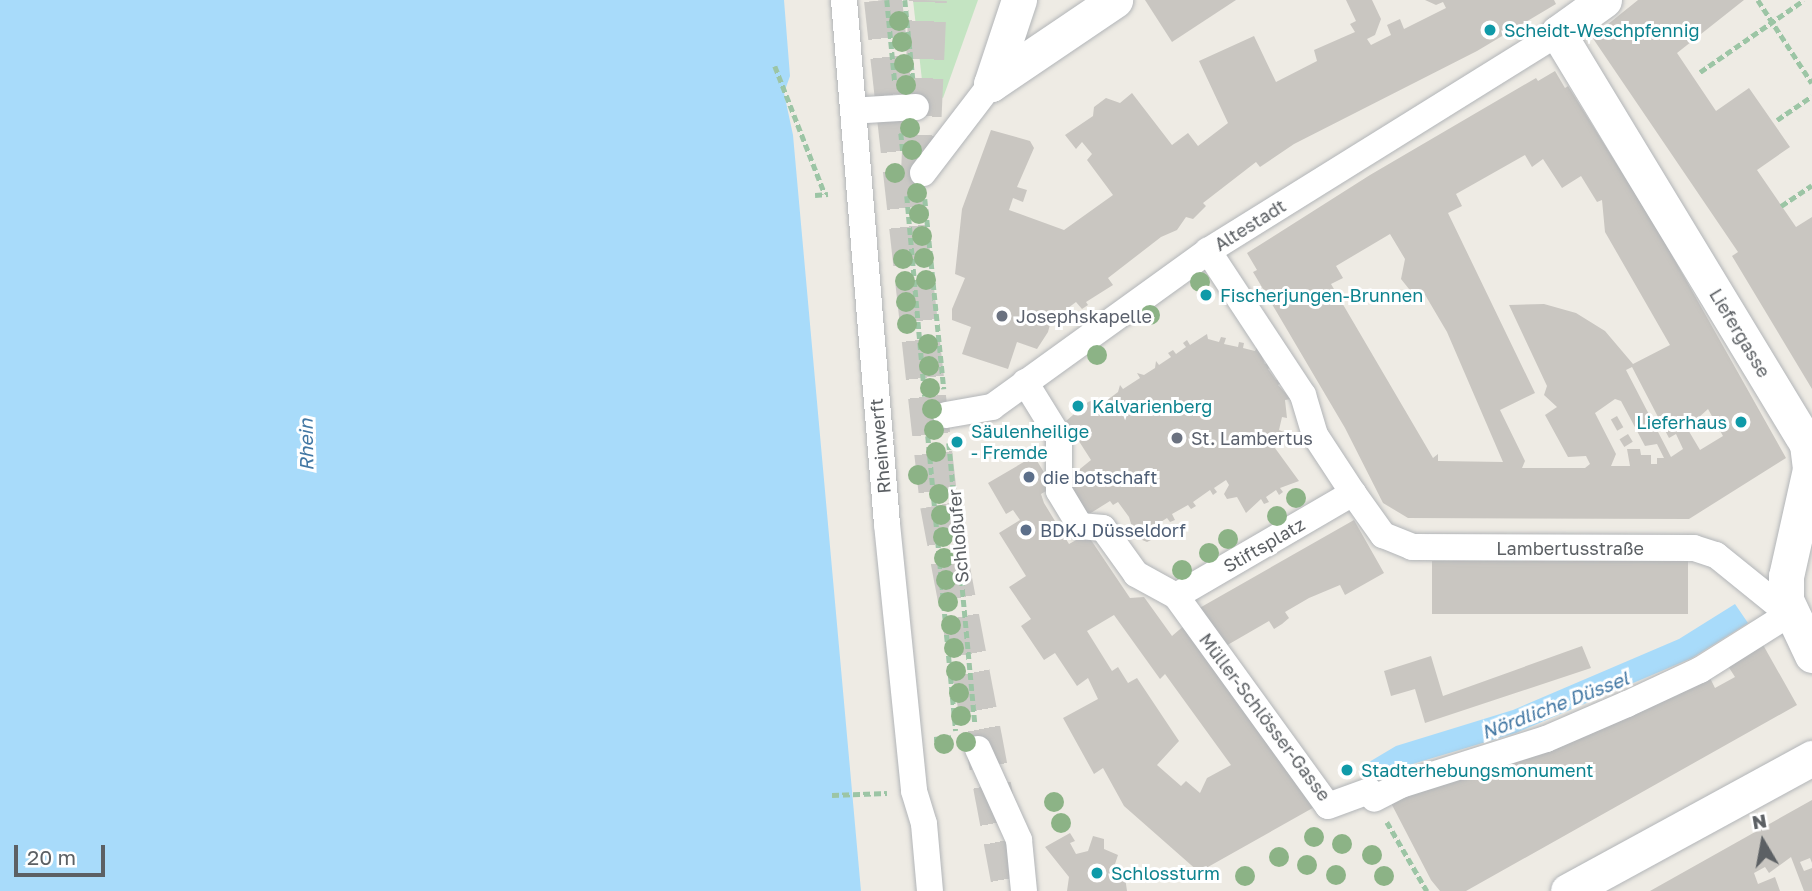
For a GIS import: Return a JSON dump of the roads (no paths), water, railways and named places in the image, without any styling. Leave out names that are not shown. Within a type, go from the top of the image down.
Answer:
[{"type":"street","name":"Rheinwerft","points":[[844,0],[857,78],[857,190],[887,524],[914,791],[923,824],[930,891]]},
{"type":"street","points":[[991,83],[1019,0]]},
{"type":"street","points":[[914,181],[991,83],[1115,0]]},
{"type":"street","points":[[1558,33],[1599,2]]},
{"type":"street","name":"Altestadt","points":[[933,418],[992,407],[1208,251],[1558,33]]},
{"type":"street","name":"Liefergasse","points":[[1558,33],[1807,444],[1810,469],[1787,601]]},
{"type":"street","points":[[866,110],[866,113],[916,107]]},
{"type":"street","points":[[1208,251],[1303,395],[1315,435],[1353,493]]},
{"type":"street","points":[[1025,382],[1059,436],[1059,491],[1080,526],[1103,528],[1136,574],[1176,596]]},
{"type":"street","name":"Lambertusstraße","points":[[1353,493],[1383,535],[1412,547],[1694,548],[1716,555],[1787,601]]},
{"type":"street","name":"Stiftsplatz","points":[[1176,596],[1353,493]]},
{"type":"street","name":"Müller-Schlösser-Gasse","points":[[1176,596],[1328,806],[1372,795],[1546,739],[1627,704],[1700,670],[1787,601]]},
{"type":"street","points":[[1787,601],[1812,655]]},
{"type":"street","points":[[968,749],[1019,840],[1024,891]]},
{"type":"street","points":[[1568,891],[1812,758]]},
{"type":"water","name":"Rhein","points":[[0,0],[784,0],[790,76],[784,93],[793,135],[861,891],[0,891]]},
{"type":"water","name":"Nördliche Düssel","points":[[1735,604],[1748,623],[1692,658],[1516,733],[1396,769],[1376,782],[1359,768],[1396,746],[1513,710],[1679,639]]},
{"type":"tunnel","points":[[883,0],[939,505],[1012,891]]},
{"type":"tunnel","points":[[920,173],[928,0]]},
{"type":"place","name":"Scheidt-Weschpfennig","points":[[1490,30]]},
{"type":"place","name":"Fischerjungen-Brunnen","points":[[1206,295]]},
{"type":"place","name":"Josephskapelle","points":[[1002,316]]},
{"type":"place","name":"Kalvarienberg","points":[[1078,406]]},
{"type":"place","name":"Lieferhaus","points":[[1741,422]]},
{"type":"place","name":"St. Lambertus","points":[[1177,438]]},
{"type":"place","name":"Säulenheilige - Fremde","points":[[957,442]]},
{"type":"place","name":"die botschaft","points":[[1029,477]]},
{"type":"place","name":"BDKJ Düsseldorf","points":[[1026,530]]},
{"type":"place","name":"Stadterhebungsmonument","points":[[1347,770]]},
{"type":"place","name":"Schlossturm","points":[[1097,873]]}]
